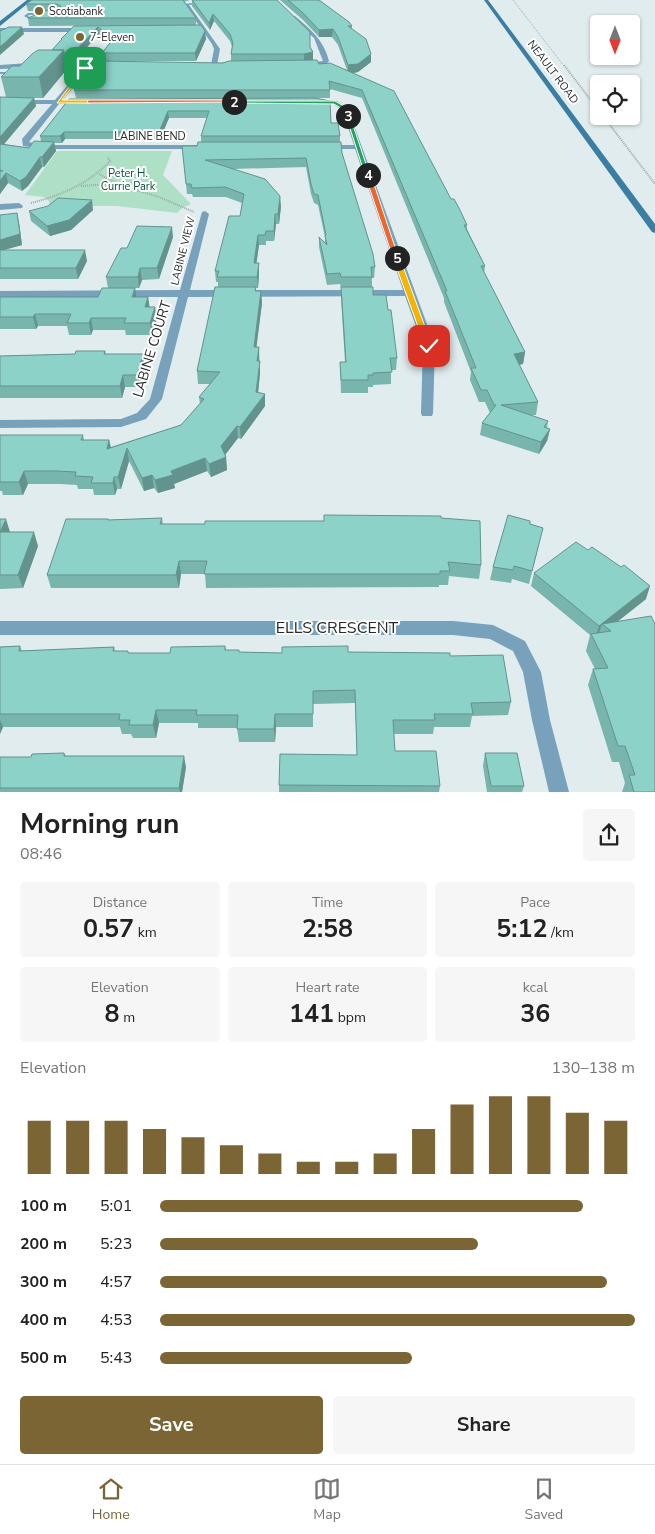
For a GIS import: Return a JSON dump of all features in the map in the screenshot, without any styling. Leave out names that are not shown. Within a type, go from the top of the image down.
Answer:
[{"type":"main road","points":[[12,6],[20,0]]},
{"type":"main road","points":[[0,24],[30,0]]},
{"type":"main road","name":"NEAULT ROAD","points":[[486,0],[655,230]]},
{"type":"street","points":[[214,2],[186,4],[217,48],[214,65]]},
{"type":"street","points":[[286,11],[316,37],[326,61],[314,65],[294,65]]},
{"type":"street","points":[[196,30],[204,29]]},
{"type":"street","points":[[0,30],[90,30]]},
{"type":"street","points":[[0,65],[118,65]]},
{"type":"street","points":[[58,102],[88,65]]},
{"type":"street","points":[[305,101],[328,102],[341,105],[346,109],[429,346],[427,413]]},
{"type":"street","points":[[0,102],[90,102]]},
{"type":"street","name":"LABINE BEND","points":[[58,102],[25,141],[26,144],[43,147],[204,147]]},
{"type":"street","points":[[311,147],[358,147]]},
{"type":"street","points":[[0,206],[19,206]]},
{"type":"street","name":"LABINE VIEW","points":[[185,294],[205,214]]},
{"type":"street","points":[[0,294],[409,293]]},
{"type":"street","name":"LABINE COURT","points":[[0,424],[121,423],[135,420],[148,412],[156,398],[185,294]]},
{"type":"street","name":"ELLS CRESCENT","points":[[0,628],[453,628],[493,632],[519,646],[532,672],[541,720],[559,792]]},
{"type":"lane","points":[[30,18],[26,16],[28,14],[58,14]]},
{"type":"lane","points":[[28,73],[36,65]]},
{"type":"lane","points":[[0,73],[19,73]]},
{"type":"path","points":[[513,0],[590,99]]},
{"type":"path","points":[[610,125],[655,184]]},
{"type":"path","points":[[45,199],[80,186],[99,174],[110,161],[104,151]]},
{"type":"path","points":[[99,174],[113,184]]},
{"type":"path","points":[[80,186],[113,184],[154,194],[182,210]]},
{"type":"green space","name":"Peter H. Currie Park","points":[[57,151],[172,151],[163,175],[191,204],[182,208],[177,213],[117,206],[49,206],[49,201],[44,197],[25,195]]},
{"type":"building","points":[[32,0],[183,0],[196,18],[28,18],[50,9],[59,9],[61,6],[57,4],[26,4]]},
{"type":"building","points":[[192,0],[277,0],[310,32],[310,47],[313,52],[304,54],[231,54],[233,43],[230,34],[213,14],[209,23]]},
{"type":"building","points":[[288,0],[319,0],[349,22],[352,26],[348,26],[366,39],[371,54],[358,64],[348,65],[338,37],[333,29],[319,30]]},
{"type":"building","points":[[201,25],[205,31],[195,53],[102,53],[113,39],[98,27],[73,53],[64,53],[64,50],[52,50],[74,26]]},
{"type":"building","points":[[9,27],[22,27],[0,47],[0,31]]},
{"type":"building","points":[[38,50],[64,50],[39,77],[1,77],[12,66],[20,66]]},
{"type":"building","points":[[317,60],[319,64],[330,63],[394,91],[451,199],[454,199],[459,208],[467,225],[464,225],[485,266],[481,266],[525,352],[514,354],[538,402],[501,405],[548,421],[544,427],[550,429],[541,442],[482,423],[496,405],[494,405],[487,390],[481,390],[471,368],[476,368],[445,291],[447,291],[362,90],[329,81],[330,90],[74,90],[96,61],[223,63],[229,61]]},
{"type":"building","points":[[0,97],[34,98],[0,137]]},
{"type":"building","points":[[315,98],[330,101],[331,123],[338,123],[340,136],[201,136],[209,111],[168,111],[159,132],[64,132],[60,136],[40,136],[69,99]]},
{"type":"building","points":[[34,141],[54,142],[40,157],[26,177],[20,181],[6,173],[0,181],[0,171],[3,171],[0,170],[0,144],[29,148]]},
{"type":"building","points":[[198,142],[341,142],[342,153],[373,254],[375,267],[371,267],[372,277],[341,277],[340,273],[327,274],[319,237],[327,245],[326,235],[318,195],[314,194],[306,158],[205,160],[265,179],[280,196],[278,214],[275,214],[274,231],[266,231],[265,235],[258,235],[254,263],[259,263],[257,277],[217,277],[219,271],[215,271],[229,216],[240,216],[244,194],[225,187],[192,188],[191,184],[186,184],[182,146],[197,146]]},
{"type":"building","points":[[58,198],[92,200],[69,220],[47,226],[29,211],[48,206]]},
{"type":"building","points":[[17,213],[20,234],[0,240],[0,215]]},
{"type":"building","points":[[137,226],[172,227],[157,268],[140,268],[138,277],[106,277],[121,248],[127,248]]},
{"type":"building","points":[[0,250],[85,250],[76,268],[0,268]]},
{"type":"building","points":[[215,287],[256,287],[255,291],[261,291],[254,347],[259,347],[257,361],[260,361],[256,392],[265,394],[240,427],[237,426],[221,446],[226,457],[209,464],[205,458],[171,471],[173,475],[155,480],[152,475],[142,478],[127,448],[118,477],[114,477],[113,483],[91,483],[93,477],[75,476],[76,472],[56,471],[24,471],[19,482],[0,482],[0,435],[83,435],[81,440],[109,440],[107,449],[181,425],[204,399],[199,397],[220,372],[197,371]]},
{"type":"building","points":[[341,287],[373,287],[373,295],[386,295],[388,310],[391,310],[397,358],[390,358],[392,372],[373,373],[373,375],[368,375],[368,380],[341,380],[340,362],[346,362]]},
{"type":"building","points":[[102,288],[135,288],[132,297],[148,297],[145,307],[155,307],[150,323],[124,323],[126,318],[91,318],[89,323],[67,323],[71,314],[35,314],[33,317],[0,317],[0,297],[98,297]]},
{"type":"building","points":[[76,351],[105,351],[104,354],[143,354],[137,375],[123,375],[120,386],[0,386],[0,356],[75,354]]},
{"type":"building","points":[[324,515],[441,516],[441,518],[480,521],[481,565],[448,562],[450,571],[440,571],[440,574],[204,574],[207,561],[179,561],[176,575],[47,575],[66,519],[162,518],[160,524],[205,524],[205,521],[324,521]]},
{"type":"building","points":[[508,515],[530,521],[530,524],[543,528],[532,571],[514,566],[513,570],[493,567]]},
{"type":"building","points":[[0,519],[6,519],[0,532]]},
{"type":"building","points":[[0,532],[34,532],[18,575],[0,575]]},
{"type":"building","points":[[576,542],[588,550],[592,547],[621,567],[624,565],[650,586],[599,626],[534,573]]},
{"type":"building","points":[[651,616],[655,624],[655,792],[634,792],[629,775],[635,775],[625,746],[618,746],[593,669],[608,668],[591,634],[611,631],[602,624]]},
{"type":"building","points":[[20,646],[19,651],[114,647],[113,651],[128,651],[128,653],[170,653],[171,647],[225,646],[225,650],[239,650],[239,652],[282,653],[282,647],[348,646],[348,652],[450,653],[450,656],[503,655],[511,702],[471,703],[473,714],[434,714],[435,720],[393,720],[395,751],[436,751],[440,786],[279,785],[280,754],[357,755],[355,690],[313,691],[313,714],[275,714],[274,729],[237,729],[238,715],[196,715],[197,710],[156,710],[153,725],[129,725],[130,720],[119,720],[120,714],[0,714],[0,647]]},
{"type":"building","points":[[64,753],[64,756],[184,756],[179,788],[0,788],[0,757],[31,757],[32,754]]},
{"type":"building","points":[[485,753],[517,753],[524,786],[491,786]]},
{"type":"place","name":"Scotiabank","points":[[39,11]]},
{"type":"place","name":"7-Eleven","points":[[80,37]]},
{"type":"route","points":[[85,68],[58,102],[315,101],[335,102],[346,109],[429,346]]}]
